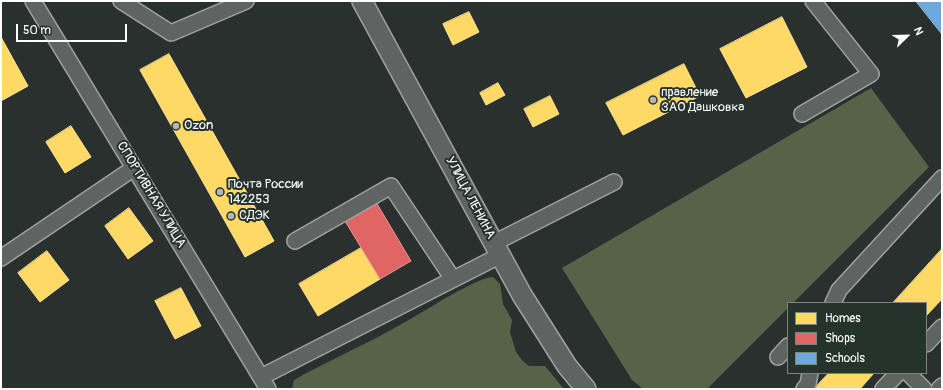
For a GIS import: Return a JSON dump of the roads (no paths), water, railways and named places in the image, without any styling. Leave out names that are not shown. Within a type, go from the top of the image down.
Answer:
[{"type":"main road","name":"УЛИЦА ЛЕНИНА","points":[[362,1],[522,295],[567,366],[586,389]]},
{"type":"street","name":"СПОРТИВНАЯ УЛИЦА","points":[[33,1],[264,383]]},
{"type":"street","points":[[121,1],[171,33],[246,1]]},
{"type":"street","points":[[802,114],[871,74],[813,1]]},
{"type":"street","points":[[1,258],[134,168]]},
{"type":"street","points":[[836,296],[942,178]]},
{"type":"street","points":[[264,383],[453,279],[497,249],[614,182]]},
{"type":"street","points":[[295,241],[391,186],[453,279]]},
{"type":"street","points":[[927,343],[942,327]]},
{"type":"street","points":[[804,389],[808,384],[810,374]]},
{"type":"street","points":[[883,389],[897,374]]},
{"type":"street","points":[[909,374],[924,389]]},
{"type":"street","points":[[939,389],[942,386]]},
{"type":"place","name":"правление ЗАО Дашковка","points":[[653,100]]},
{"type":"place","name":"Ozon","points":[[176,126]]},
{"type":"place","name":"Почта России 142253","points":[[220,192]]},
{"type":"place","name":"СДЭК","points":[[231,216]]}]
